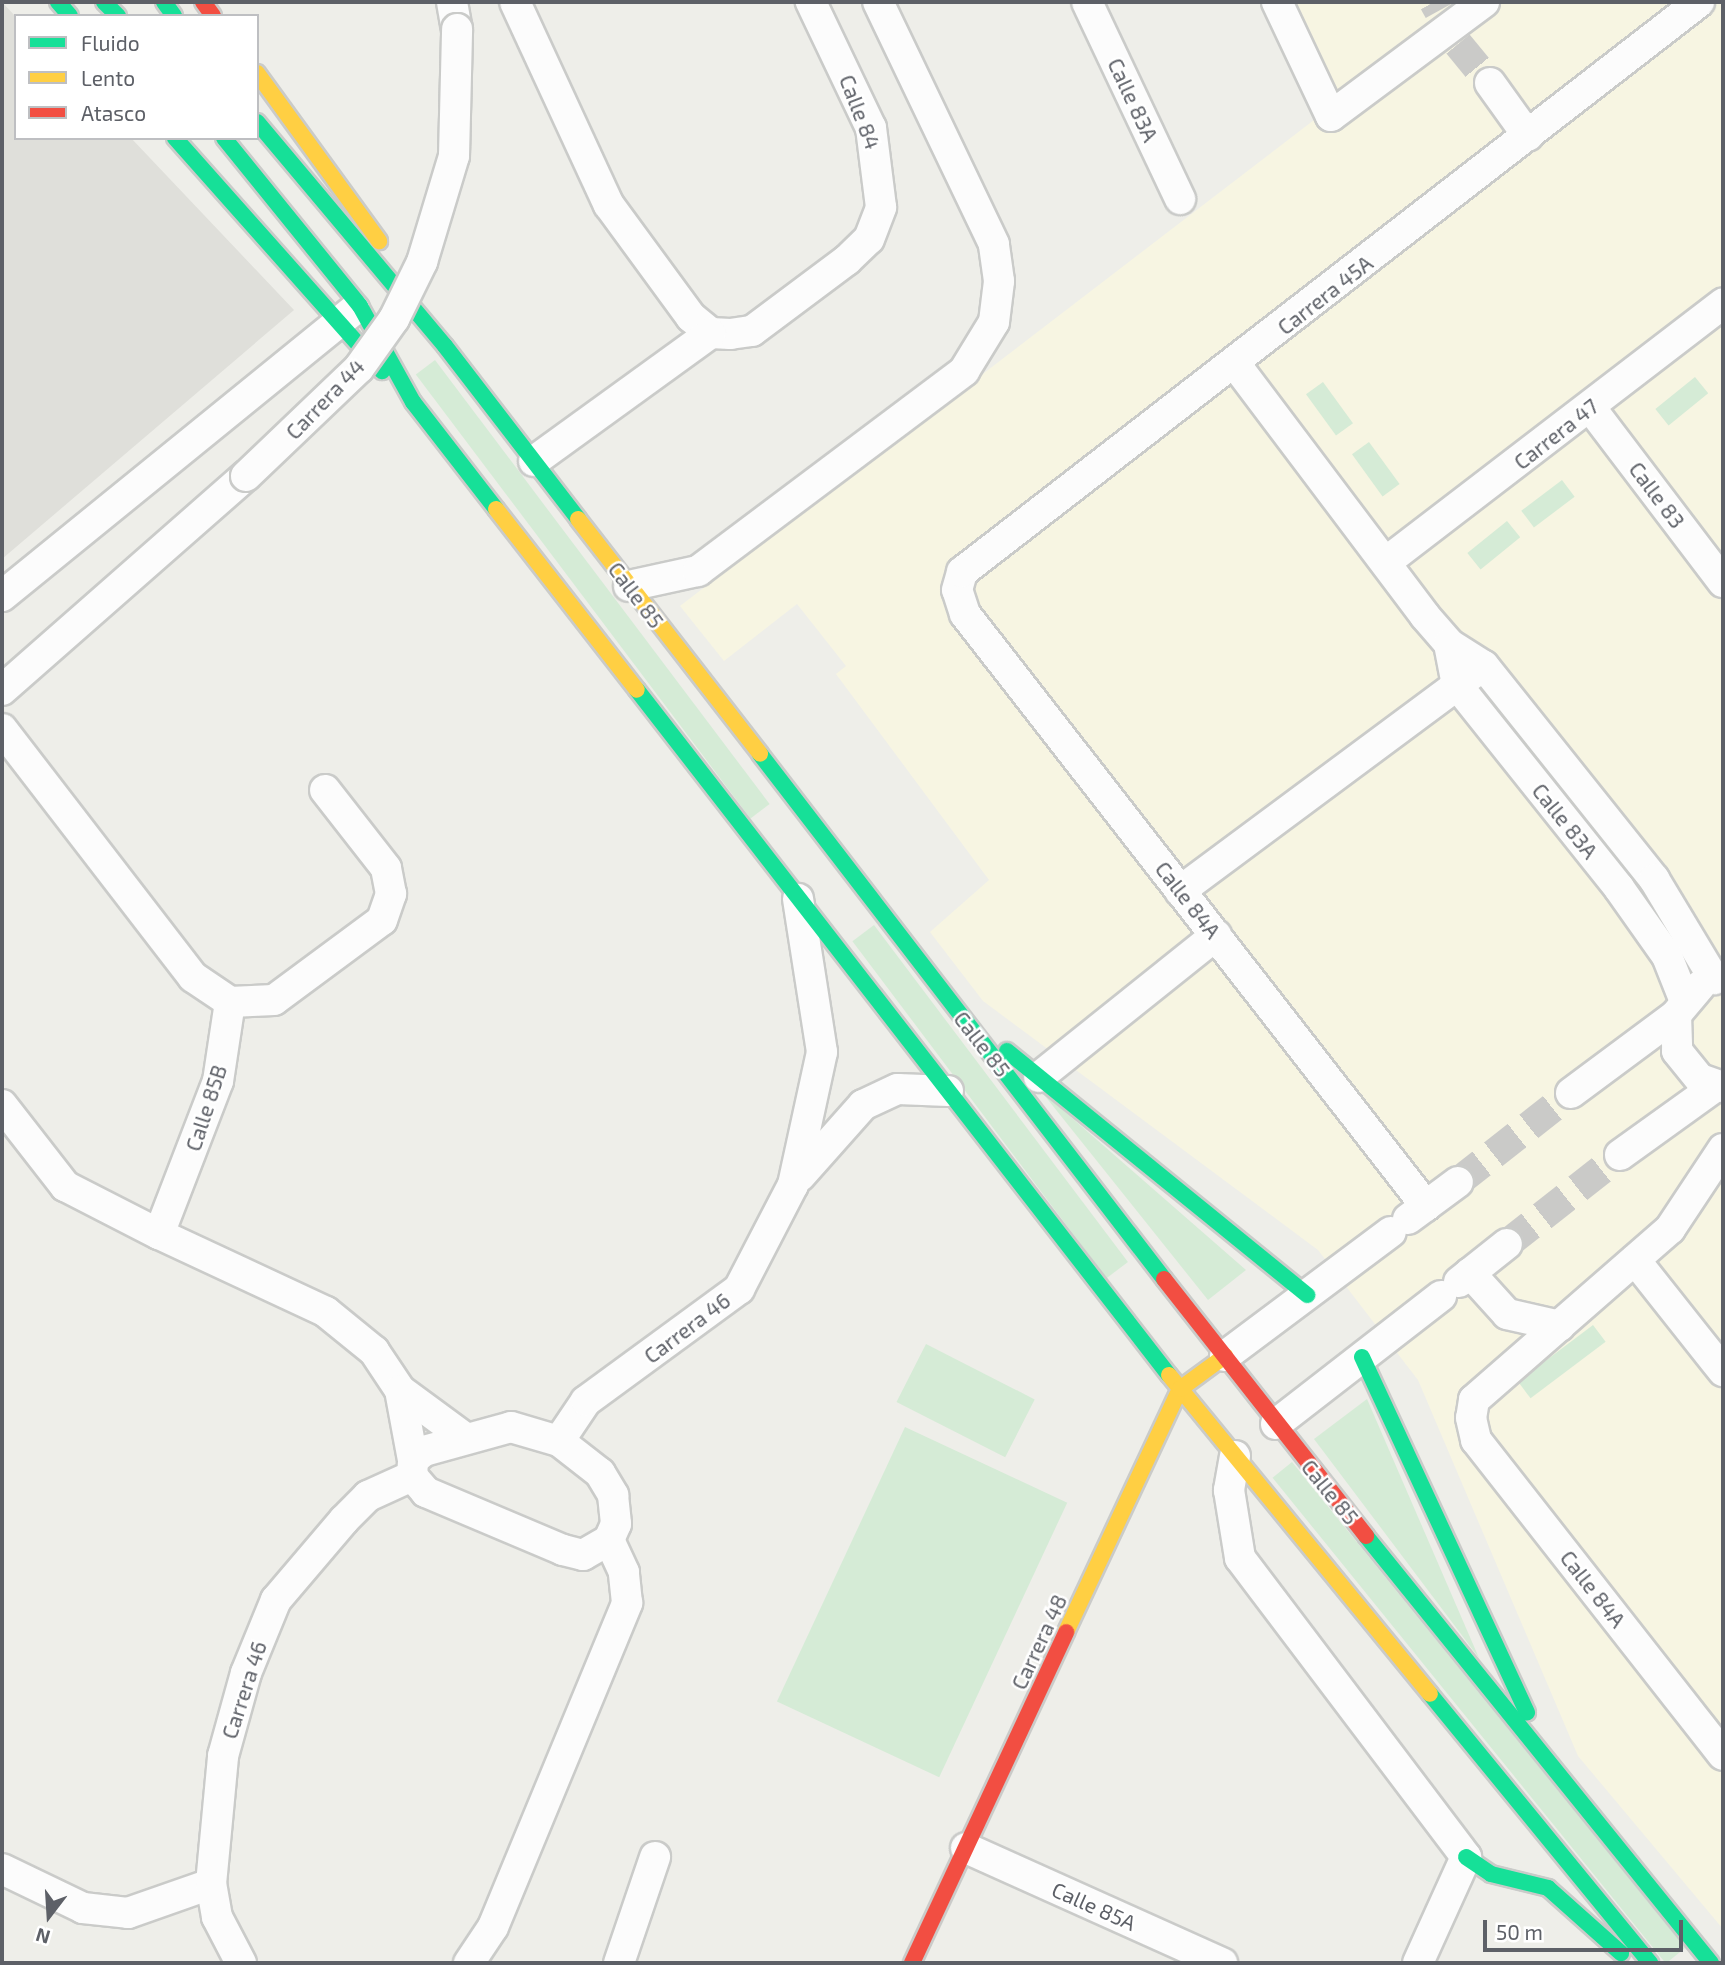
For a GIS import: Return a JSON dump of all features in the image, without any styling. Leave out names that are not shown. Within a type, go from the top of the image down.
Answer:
[{"type":"main road","points":[[259,76],[350,195],[445,346]]},
{"type":"main road","name":"Calle 85","points":[[259,124],[328,210],[445,346],[810,823],[1276,1424],[1711,1963]]},
{"type":"main road","points":[[177,140],[336,325],[413,402],[1180,1389],[1655,1962]]},
{"type":"main road","points":[[227,140],[360,306],[413,402]]},
{"type":"main road","points":[[766,858],[810,823]]},
{"type":"main road","points":[[954,1007],[1307,1295]]},
{"type":"main road","name":"Carrera 48","points":[[912,1963],[1180,1389],[1225,1356]]},
{"type":"main road","points":[[1362,1357],[1552,1766]]},
{"type":"main road","points":[[1180,1389],[1216,1402]]},
{"type":"main road","points":[[1240,1411],[1276,1424]]},
{"type":"main road","points":[[1466,1857],[1491,1874],[1548,1888],[1604,1944],[1655,1962]]},
{"type":"street","points":[[515,2],[609,205],[691,317],[711,333],[534,461]]},
{"type":"street","name":"Calle 84","points":[[711,333],[752,331],[848,260],[869,239],[881,207],[881,174],[865,113],[811,2]]},
{"type":"street","points":[[629,586],[698,571],[964,370],[994,322],[999,281],[994,244],[878,2]]},
{"type":"street","name":"Calle 83A","points":[[1087,2],[1180,199]]},
{"type":"street","points":[[1277,2],[1331,116],[1484,2]]},
{"type":"street","name":"Carrera 45A","points":[[957,590],[962,572],[1236,365],[1699,2]]},
{"type":"street","name":"Carrera 44","points":[[2,690],[246,476],[359,368],[394,319],[422,262],[454,156],[454,15]]},
{"type":"street","points":[[1490,83],[1528,136]]},
{"type":"street","name":"Carrera 47","points":[[1386,562],[1723,303]]},
{"type":"street","points":[[2,596],[360,306]]},
{"type":"street","name":"Calle 83A","points":[[1236,365],[1448,644],[1484,666],[1654,879],[1719,979]]},
{"type":"street","name":"Calle 83","points":[[1590,407],[1723,582]]},
{"type":"street","name":"Calle 84A","points":[[957,590],[965,614],[1216,935],[1409,1219]]},
{"type":"street","name":"Calle 83A","points":[[1448,644],[1457,685],[1619,888],[1667,956],[1680,1007],[1677,1051],[1700,1079],[1720,1086]]},
{"type":"street","points":[[1181,891],[1484,666]]},
{"type":"street","points":[[2,729],[193,977],[230,1002],[274,1000],[382,920],[391,894],[386,868],[325,790]]},
{"type":"street","points":[[793,1185],[822,1052],[798,899]]},
{"type":"street","points":[[1039,1077],[1216,935]]},
{"type":"street","points":[[1571,1093],[1719,979]]},
{"type":"street","name":"Calle 85B","points":[[159,1234],[218,1081],[230,1002]]},
{"type":"street","points":[[1620,1155],[1720,1086]]},
{"type":"street","points":[[793,1185],[863,1105],[898,1089],[948,1091]]},
{"type":"street","points":[[2,1105],[65,1185],[159,1234],[326,1312],[374,1351],[400,1390],[461,1436]]},
{"type":"street","points":[[1457,1284],[1507,1314],[1560,1326],[1687,1210],[1723,1149]]},
{"type":"street","points":[[1225,1356],[1458,1182]]},
{"type":"street","name":"Carrera 46","points":[[241,1963],[229,1948],[211,1884],[223,1756],[246,1673],[276,1600],[368,1496],[461,1436],[511,1427],[559,1441],[586,1401],[739,1289],[793,1185]]},
{"type":"street","points":[[1276,1424],[1507,1244]]},
{"type":"street","points":[[1635,1260],[1723,1371]]},
{"type":"street","name":"Calle 84A","points":[[1560,1326],[1474,1400],[1471,1418],[1476,1440],[1723,1755]]},
{"type":"street","points":[[400,1390],[413,1468],[426,1492],[563,1550],[583,1555],[610,1540],[616,1524],[614,1495],[600,1473],[559,1441]]},
{"type":"street","points":[[1235,1456],[1229,1490],[1240,1558],[1466,1857],[1418,1963]]},
{"type":"street","points":[[469,1963],[493,1927],[628,1603],[624,1572],[610,1540]]},
{"type":"street","name":"Calle 85A","points":[[966,1848],[1222,1963]]},
{"type":"street","points":[[618,1963],[655,1857]]},
{"type":"street","points":[[2,1869],[83,1908],[128,1913],[211,1884]]},
{"type":"shaded area","points":[[2,2],[14,15],[14,140],[133,140],[294,310],[2,559]]},
{"type":"shaded area","points":[[1259,2],[1723,2],[1723,1929],[1578,1756],[1418,1380],[1318,1250],[983,1001],[930,932],[989,880],[836,674],[846,666],[797,604],[724,661],[680,606],[1314,120]]},
{"type":"green space","points":[[435,360],[770,804],[750,818],[416,374]]},
{"type":"green space","points":[[1695,377],[1708,393],[1669,425],[1655,409]]},
{"type":"green space","points":[[1323,382],[1353,423],[1336,436],[1306,394]]},
{"type":"green space","points":[[1369,442],[1400,484],[1383,496],[1352,454]]},
{"type":"green space","points":[[1562,480],[1575,497],[1534,527],[1521,511]]},
{"type":"green space","points":[[1507,521],[1520,537],[1481,569],[1467,553]]},
{"type":"green space","points":[[874,925],[1128,1262],[1106,1278],[852,941]]},
{"type":"green space","points":[[1041,1091],[1246,1270],[1208,1300]]},
{"type":"green space","points":[[1593,1325],[1606,1342],[1531,1398],[1518,1382]]},
{"type":"green space","points":[[926,1344],[1035,1399],[1005,1457],[896,1402]]},
{"type":"green space","points":[[1367,1399],[1479,1658],[1314,1439]]},
{"type":"green space","points":[[905,1427],[1067,1503],[939,1777],[777,1702]]},
{"type":"green space","points":[[1292,1462],[1685,1948],[1666,1963],[1273,1478]]},
{"type":"tunnel","points":[[1434,2],[1439,11]]},
{"type":"tunnel","points":[[1458,44],[1490,83]]},
{"type":"tunnel","points":[[1458,1182],[1571,1093]]},
{"type":"tunnel","points":[[1507,1244],[1620,1155]]},
{"type":"traffic: fast","points":[[58,2],[68,14]]},
{"type":"traffic: fast","points":[[104,2],[116,14]]},
{"type":"traffic: fast","points":[[164,2],[173,14]]},
{"type":"traffic: fast","points":[[259,124],[445,346],[578,519]]},
{"type":"traffic: fast","points":[[177,140],[382,371]]},
{"type":"traffic: fast","points":[[226,140],[360,306],[413,402],[496,509]]},
{"type":"traffic: fast","points":[[637,690],[1169,1375]]},
{"type":"traffic: fast","points":[[760,754],[1164,1279]]},
{"type":"traffic: fast","points":[[1007,1051],[1307,1295]]},
{"type":"traffic: fast","points":[[1362,1357],[1527,1713]]},
{"type":"traffic: fast","points":[[1366,1536],[1711,1963]]},
{"type":"traffic: fast","points":[[1430,1694],[1650,1963]]},
{"type":"traffic: fast","points":[[1466,1857],[1491,1874],[1548,1888],[1621,1953]]},
{"type":"traffic: slow","points":[[259,76],[379,241]]},
{"type":"traffic: slow","points":[[496,509],[637,690]]},
{"type":"traffic: slow","points":[[578,519],[760,754]]},
{"type":"traffic: slow","points":[[1066,1632],[1180,1389],[1225,1356]]},
{"type":"traffic: slow","points":[[1169,1375],[1430,1694]]},
{"type":"traffic: jam","points":[[203,2],[212,14]]},
{"type":"traffic: jam","points":[[1164,1279],[1366,1536]]},
{"type":"traffic: jam","points":[[912,1963],[1066,1632]]}]
